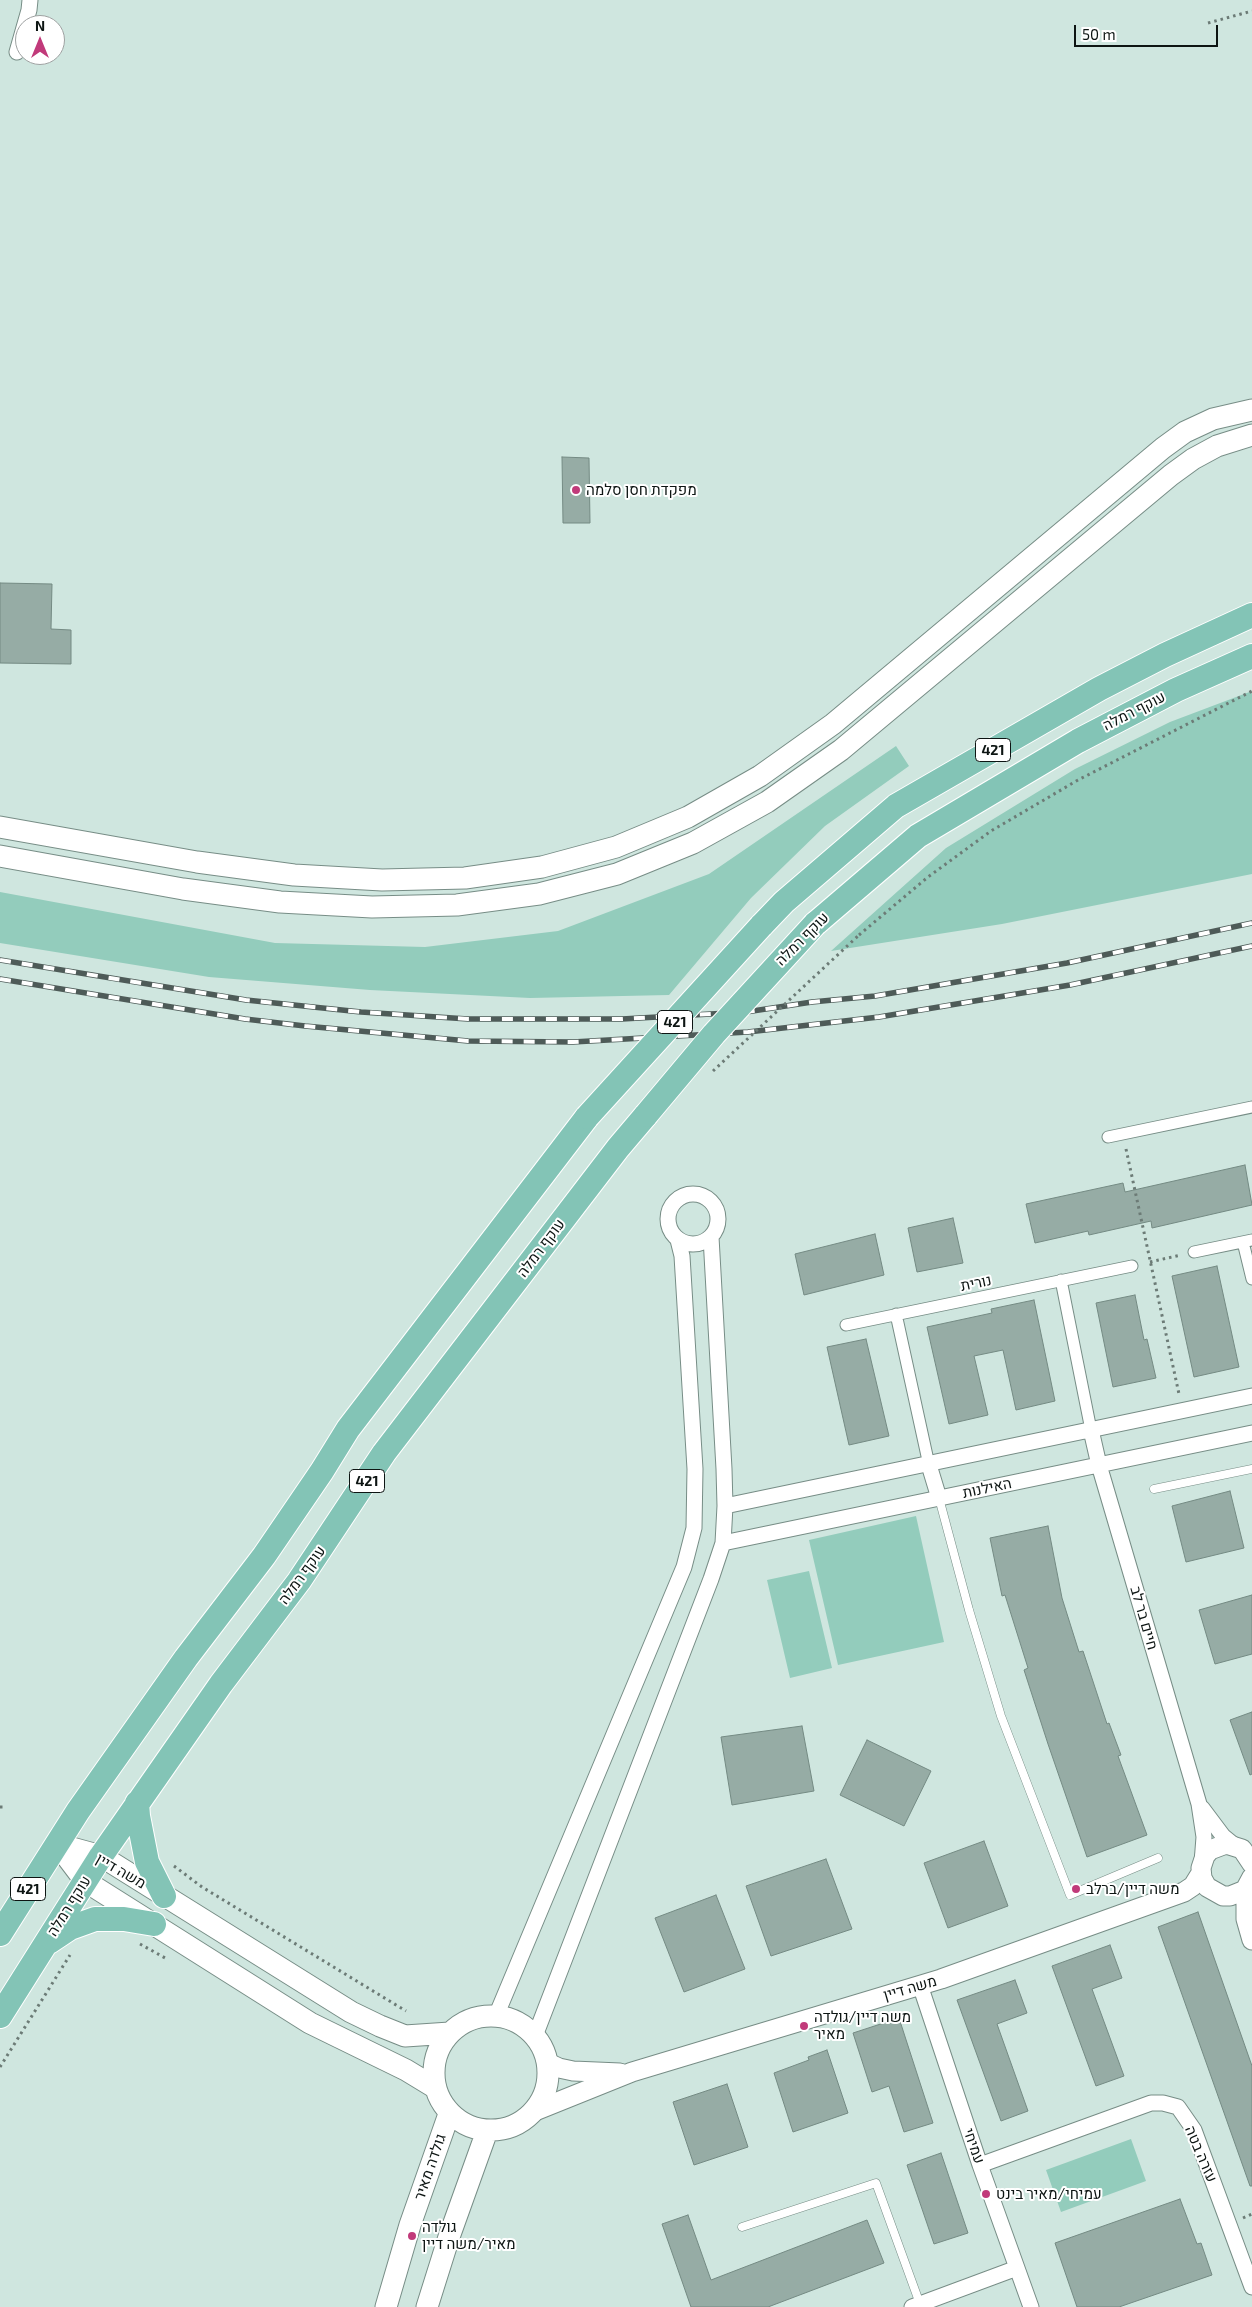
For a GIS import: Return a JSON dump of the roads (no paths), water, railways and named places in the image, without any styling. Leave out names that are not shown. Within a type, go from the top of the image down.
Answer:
[{"type":"main road","points":[[0,827],[197,862],[294,875],[382,880],[464,878],[532,869],[616,847],[688,817],[760,776],[833,724],[1162,448],[1185,432],[1213,419],[1252,410]]},
{"type":"main road","points":[[0,856],[183,889],[280,902],[372,907],[457,905],[530,895],[617,874],[693,843],[767,802],[841,750],[1171,475],[1193,459],[1217,446],[1252,435]]},
{"type":"main road","name":"421","points":[[0,1934],[57,1844],[186,1658],[264,1556],[348,1429],[587,1117],[784,902],[896,806],[1099,689],[1165,654],[1252,615]]},
{"type":"main road","name":"עוקף רמלה","points":[[0,2016],[100,1856],[221,1684],[299,1581],[384,1453],[612,1156],[714,1034],[815,924],[918,836],[1078,740],[1176,690],[1252,656]]},
{"type":"main road","points":[[137,1803],[147,1862],[164,1896]]},
{"type":"main road","name":"משה דיין","points":[[57,1844],[100,1856],[352,2012],[380,2026],[405,2036],[450,2033]]},
{"type":"main road","name":"משה דיין","points":[[57,1844],[85,1880],[310,2023],[406,2070],[434,2087]]},
{"type":"main road","points":[[42,1949],[54,1938],[70,1928],[95,1920],[124,1919],[154,1924]]},
{"type":"main road","points":[[496,2016],[517,2022],[534,2036],[543,2049],[548,2063],[548,2080],[544,2096],[535,2110],[521,2122],[504,2129],[487,2131],[473,2128],[449,2114],[440,2101],[434,2087],[434,2059],[439,2047],[450,2033],[463,2023],[479,2017],[496,2016]]},
{"type":"main road","name":"גולדה מאיר","points":[[386,2307],[410,2225],[449,2114]]},
{"type":"main road","points":[[427,2307],[449,2237],[487,2131]]},
{"type":"street","points":[[28,15],[30,0]]},
{"type":"street","points":[[1108,1137],[1252,1107]]},
{"type":"street","points":[[496,2016],[684,1567],[694,1528],[695,1469],[682,1256],[678,1240],[669,1227],[669,1210],[679,1197],[694,1193],[710,1200],[718,1214],[718,1222],[711,1237],[725,1506],[722,1543],[711,1579],[534,2036]]},
{"type":"street","points":[[678,1240],[695,1244],[711,1237]]},
{"type":"street","points":[[1194,1252],[1248,1241],[1252,1279]]},
{"type":"street","name":"נורית","points":[[846,1325],[1132,1266]]},
{"type":"street","points":[[1062,1280],[1091,1430]]},
{"type":"street","points":[[896,1314],[929,1464],[939,1498]]},
{"type":"street","points":[[725,1506],[1252,1396]]},
{"type":"street","name":"חיים בר לב","points":[[1091,1430],[1099,1465],[1199,1804],[1204,1837],[1201,1868]]},
{"type":"street","name":"האילנות","points":[[722,1543],[1252,1433]]},
{"type":"street","name":"חיים בר לב","points":[[1199,1804],[1223,1836],[1234,1845]]},
{"type":"street","points":[[1234,1845],[1242,1849],[1252,1864]]},
{"type":"street","name":"משה דיין","points":[[535,2110],[632,2072],[941,1979],[1184,1892],[1193,1886],[1210,1850],[1218,1846],[1234,1845]]},
{"type":"street","points":[[1201,1868],[1204,1883],[1217,1893],[1251,1936]]},
{"type":"street","points":[[1251,1936],[1246,1920],[1246,1901],[1252,1877]]},
{"type":"street","name":"משה דיין","points":[[1184,1892],[1217,1893],[1230,1896],[1244,1890],[1252,1877]]},
{"type":"street","name":"עמיחי","points":[[920,1985],[980,2165],[1031,2307]]},
{"type":"street","name":"משה דיין","points":[[548,2063],[559,2068],[574,2071],[632,2072]]},
{"type":"street","name":"עזרה בטה","points":[[980,2165],[1151,2103],[1163,2103],[1178,2107],[1194,2130],[1252,2287]]},
{"type":"street","points":[[916,2306],[1017,2268]]},
{"type":"lane","points":[[1154,1489],[1252,1469]]},
{"type":"lane","points":[[939,1498],[968,1610],[1001,1716],[1070,1895],[1158,1858]]},
{"type":"lane","points":[[742,2227],[876,2183],[916,2306]]},
{"type":"railway","points":[[0,960],[246,1000],[361,1012],[468,1019],[622,1019],[746,1012],[812,1002],[875,996],[1067,963],[1252,923]]},
{"type":"railway","points":[[0,979],[245,1019],[305,1026],[468,1041],[573,1042],[748,1032],[879,1017],[1070,985],[1252,946]]},
{"type":"place","name":"מפקדת חסן סלמה","points":[[576,490]]},
{"type":"place","name":"משה דיין/ברלב","points":[[1076,1889]]},
{"type":"place","name":"משה דיין/גולדה מאיר","points":[[804,2026]]},
{"type":"place","name":"עמיחי/מאיר בינט","points":[[986,2194]]},
{"type":"place","name":"גולדה מאיר/משה דיין","points":[[412,2236]]}]
